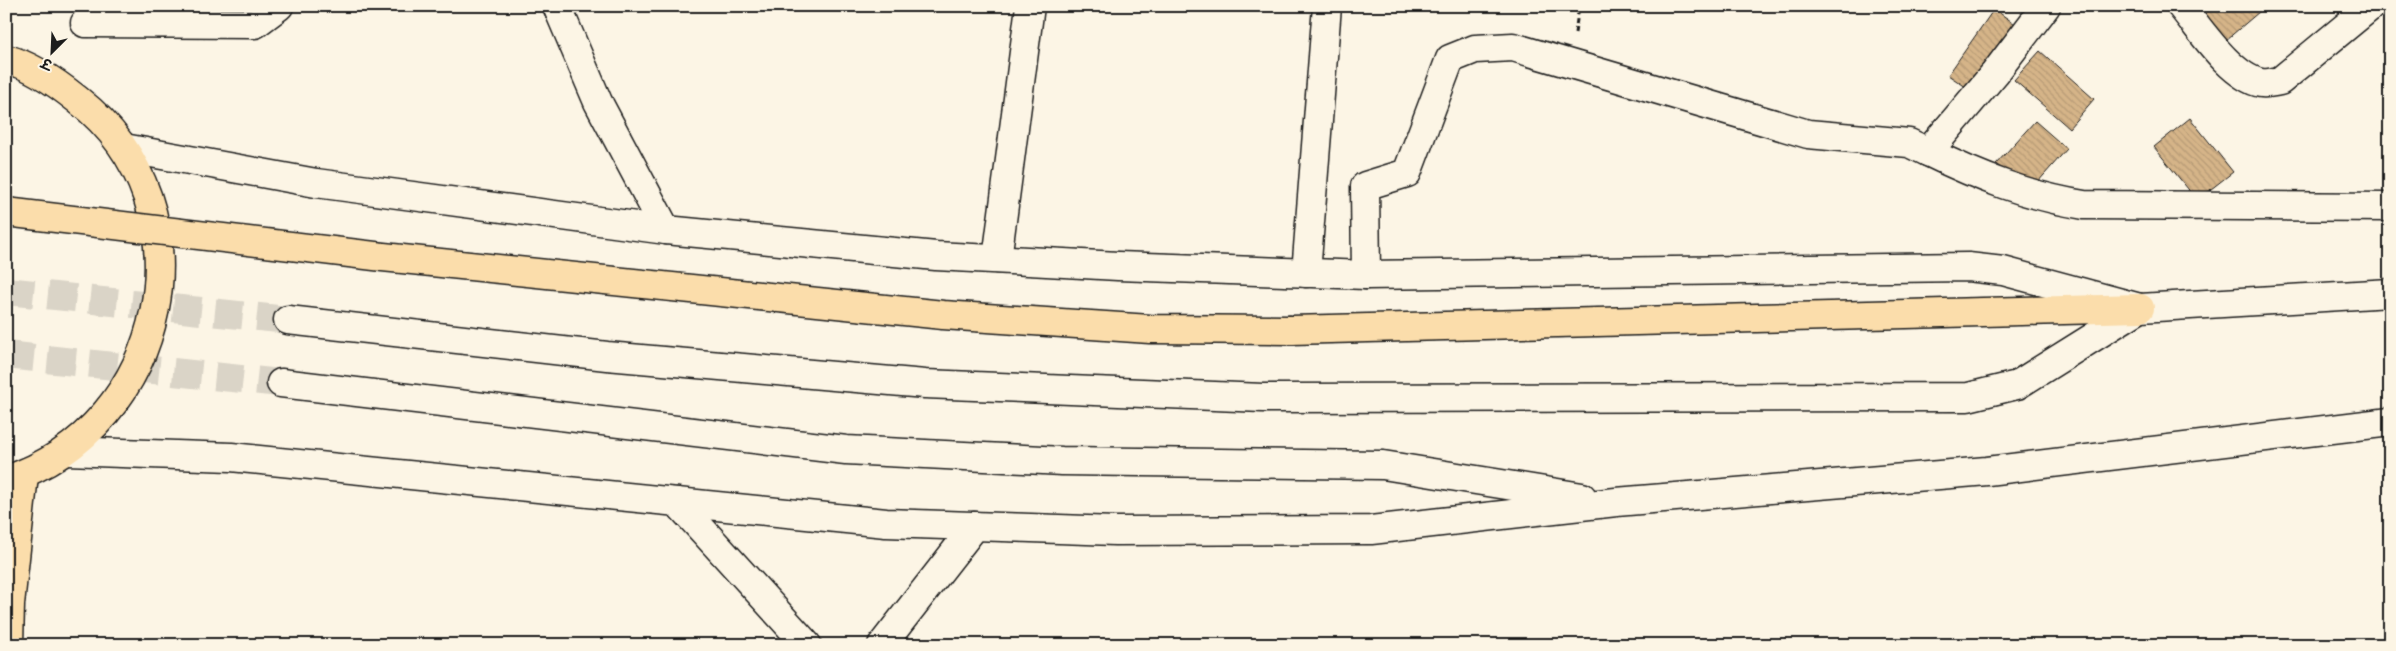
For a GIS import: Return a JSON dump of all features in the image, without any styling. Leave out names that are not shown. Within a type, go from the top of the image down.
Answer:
[{"type":"main road","points":[[8,54],[54,81],[92,111],[124,148],[146,192],[158,239],[159,287],[150,335],[131,380],[103,419],[66,451],[15,477],[9,645]]},
{"type":"main road","points":[[6,212],[383,257],[943,315],[1150,329],[1291,330],[2140,308]]},
{"type":"street","points":[[85,23],[255,24],[279,6]]},
{"type":"street","points":[[557,6],[598,102],[666,230]]},
{"type":"street","points":[[996,259],[1030,6]]},
{"type":"street","points":[[1306,273],[1327,6]]},
{"type":"street","points":[[1928,152],[1995,73],[2046,6]]},
{"type":"street","points":[[2181,6],[2236,71],[2248,79],[2262,83],[2280,81],[2371,6]]},
{"type":"street","points":[[1366,275],[1366,186],[1407,173],[1450,59],[1475,48],[1513,47],[1808,134],[1909,143],[1978,177],[2055,200],[2084,205],[2390,206]]},
{"type":"street","points":[[124,148],[316,184],[666,230],[936,256],[1366,275],[1968,267],[2004,272],[2140,308],[2390,294]]},
{"type":"street","points":[[288,320],[607,356],[925,384],[1263,398],[1968,397],[2017,385],[2140,308]]},
{"type":"street","points":[[281,382],[846,450],[1062,461],[1383,465],[1616,502]]},
{"type":"street","points":[[66,451],[231,457],[886,523],[1116,531],[1371,530],[1616,502],[1987,471],[2390,422]]},
{"type":"street","points":[[677,502],[807,645]]},
{"type":"street","points":[[882,645],[975,526]]},
{"type":"building","points":[[2196,6],[2266,6],[2226,40]]},
{"type":"building","points":[[1994,9],[2018,26],[1972,91],[1948,75]]},
{"type":"building","points":[[2040,51],[2094,99],[2069,128],[2014,80]]},
{"type":"building","points":[[2190,118],[2233,172],[2197,200],[2154,147]]},
{"type":"building","points":[[2035,121],[2067,149],[2029,192],[1996,164]]},
{"type":"tunnel","points":[[6,291],[288,320]]},
{"type":"tunnel","points":[[6,355],[281,383]]}]
